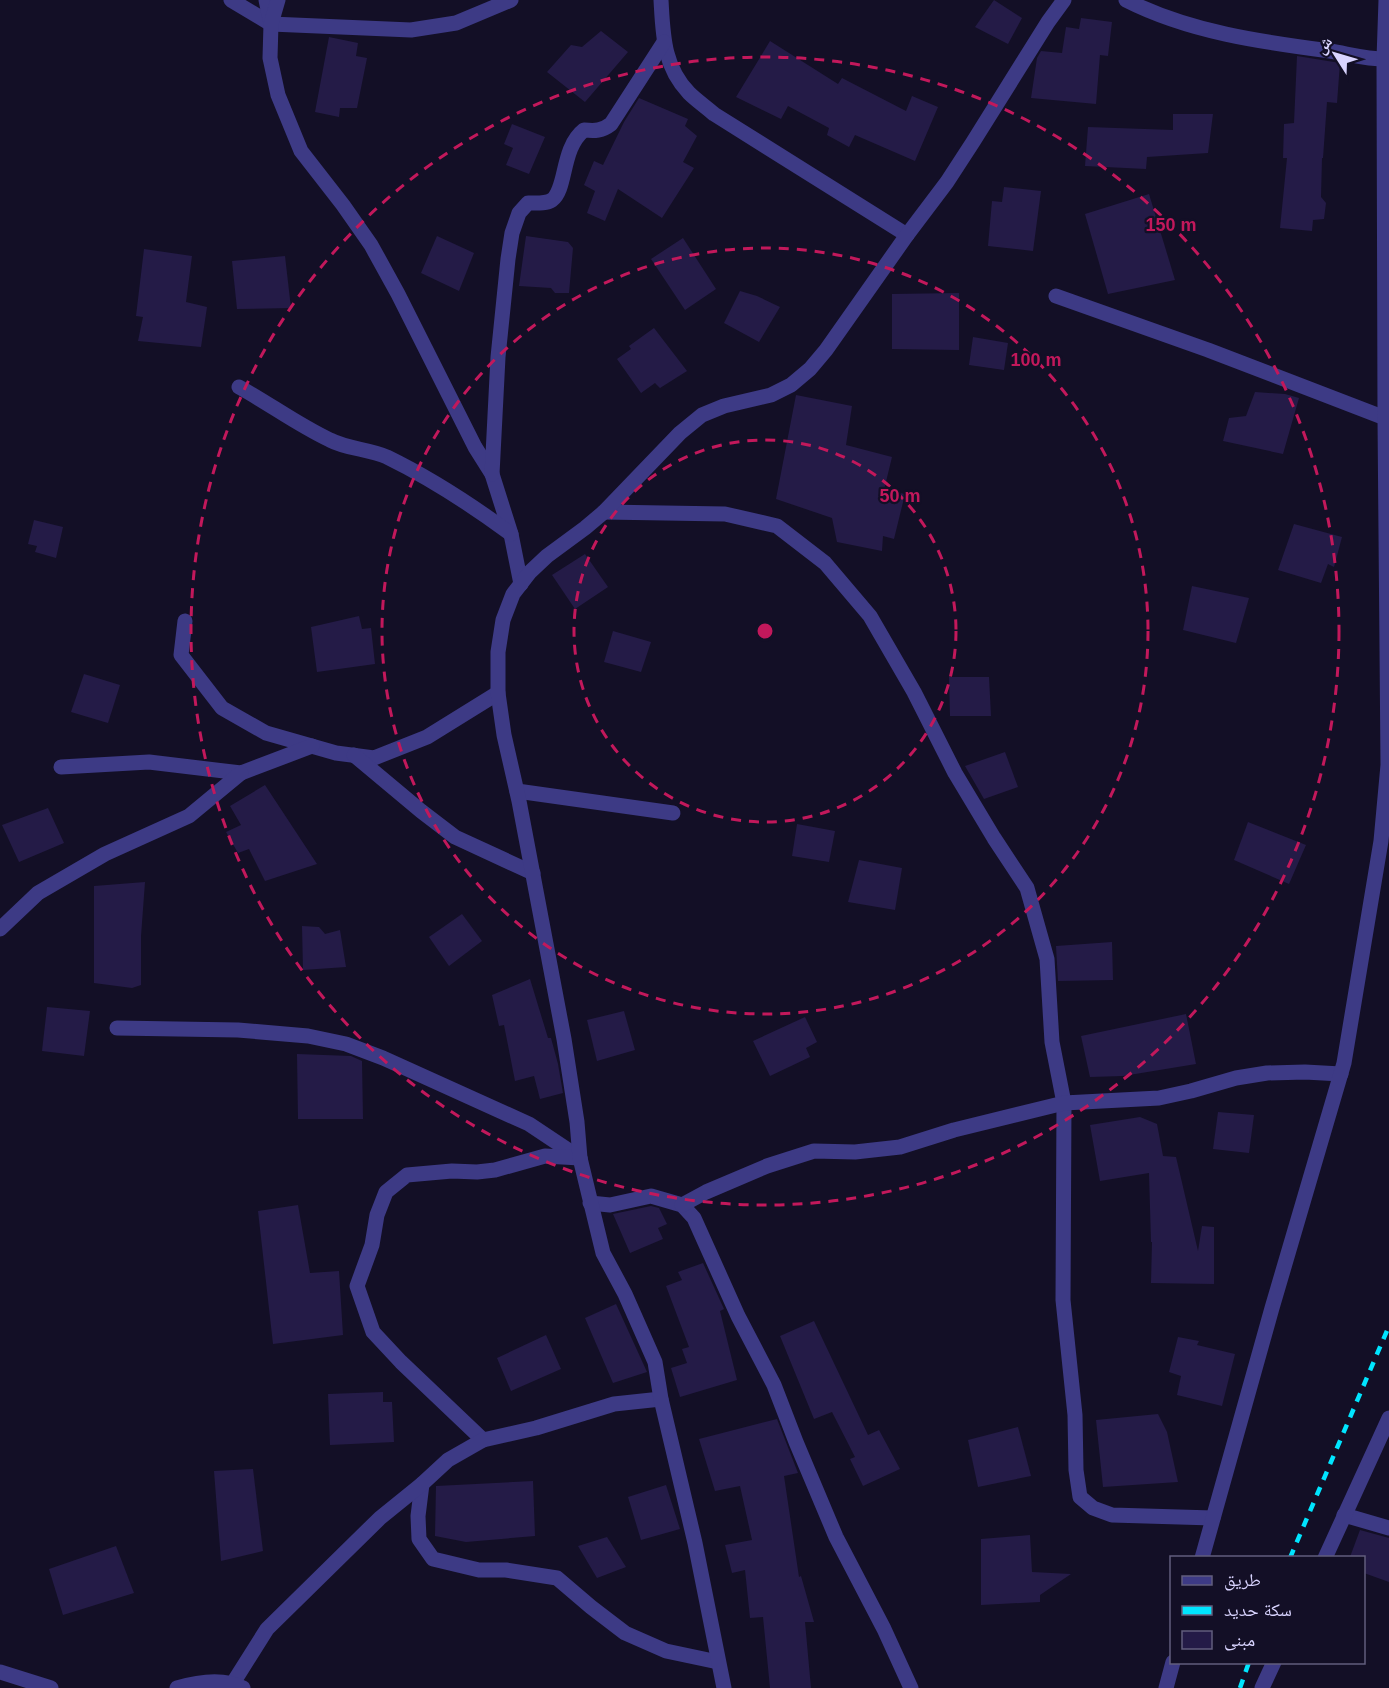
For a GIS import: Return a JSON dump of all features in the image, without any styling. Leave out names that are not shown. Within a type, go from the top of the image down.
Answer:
[{"type":"street","points":[[231,0],[271,24],[411,30],[456,23],[511,0]]},
{"type":"street","points":[[266,0],[271,24],[270,58],[278,95],[300,151],[371,245],[470,437],[492,474],[512,534],[521,584]]},
{"type":"street","points":[[271,24],[278,0]]},
{"type":"street","points":[[661,0],[664,42],[672,70],[688,92],[714,114],[907,235]]},
{"type":"street","points":[[724,1688],[655,1362],[625,1294],[603,1253],[580,1158],[577,1122],[564,1039],[517,791],[504,735],[498,693],[498,652],[503,620],[513,594],[530,572],[604,512],[680,433],[702,415],[724,406],[771,395],[791,385],[810,369],[826,350],[960,162],[1064,0]]},
{"type":"street","points":[[1126,0],[1145,10],[1186,25],[1281,45],[1387,59]]},
{"type":"street","points":[[1202,1556],[1341,1074],[1382,830],[1388,765],[1388,602],[1384,418],[1386,0]]},
{"type":"street","points":[[492,474],[498,357],[508,260],[512,233],[519,213],[528,203],[551,201],[556,196],[572,143],[584,130],[596,131],[610,124],[664,42]]},
{"type":"street","points":[[1056,296],[1218,353],[1384,418]]},
{"type":"street","points":[[239,387],[303,428],[333,442],[385,457],[447,492],[512,534]]},
{"type":"street","points":[[604,512],[725,514],[777,526],[825,564],[870,616],[914,692],[955,773],[1026,888],[1047,958],[1052,1042],[1064,1103],[1063,1300],[1075,1415],[1076,1470],[1080,1497],[1093,1508],[1112,1515],[1213,1518]]},
{"type":"street","points":[[185,621],[182,655],[222,708],[266,733],[336,753],[374,758],[428,737],[498,693]]},
{"type":"street","points":[[0,928],[38,892],[105,854],[189,816],[241,773],[312,746]]},
{"type":"street","points":[[353,755],[455,837],[533,873]]},
{"type":"street","points":[[61,767],[148,762],[241,773]]},
{"type":"street","points":[[517,791],[673,813]]},
{"type":"street","points":[[117,1028],[238,1030],[308,1036],[346,1044],[383,1058],[529,1124],[580,1158]]},
{"type":"street","points":[[682,1205],[706,1192],[767,1166],[814,1151],[855,1152],[900,1147],[954,1130],[1064,1103],[1159,1098],[1236,1077],[1267,1073],[1341,1074]]},
{"type":"street","points":[[483,1440],[373,1332],[357,1286],[372,1245],[377,1215],[386,1192],[407,1175],[495,1170],[545,1156],[580,1158]]},
{"type":"street","points":[[590,1203],[610,1205],[651,1196],[682,1205],[694,1218],[738,1316],[774,1385],[836,1537],[884,1629],[911,1688]]},
{"type":"street","points":[[177,1688],[192,1684],[238,1685],[267,1629],[380,1518],[448,1460],[483,1440],[536,1428],[614,1404],[662,1399]]},
{"type":"street","points":[[1325,1556],[1389,1418]]},
{"type":"street","points":[[422,1484],[418,1539],[433,1559],[478,1570],[506,1570],[557,1578],[625,1633],[666,1651],[718,1662]]},
{"type":"street","points":[[1344,1515],[1389,1528]]},
{"type":"street","points":[[1166,1688],[1172,1664]]},
{"type":"street","points":[[1262,1688],[1273,1664]]},
{"type":"street","points":[[0,1672],[51,1688]]},
{"type":"building","points":[[994,0],[1022,18],[1008,44],[975,27]]},
{"type":"building","points":[[1081,18],[1112,22],[1108,56],[1100,55],[1096,104],[1031,98],[1037,58],[1041,51],[1062,53],[1066,27],[1079,29]]},
{"type":"building","points":[[601,31],[628,52],[585,102],[547,72],[571,45],[582,47]]},
{"type":"building","points":[[329,37],[358,43],[356,56],[367,58],[357,108],[340,108],[339,117],[315,112]]},
{"type":"building","points":[[770,41],[838,84],[842,78],[906,111],[912,96],[938,107],[915,161],[855,135],[849,147],[827,135],[829,128],[788,106],[781,119],[736,97]]},
{"type":"building","points":[[1297,56],[1340,63],[1337,103],[1327,102],[1321,197],[1326,203],[1324,219],[1313,220],[1312,231],[1280,228],[1287,158],[1283,158],[1284,124],[1294,123]]},
{"type":"building","points":[[639,98],[688,119],[685,126],[697,136],[683,162],[694,168],[662,218],[618,189],[605,221],[587,213],[595,191],[584,185],[594,161],[603,165],[624,122]]},
{"type":"building","points":[[1173,114],[1213,114],[1208,153],[1147,157],[1146,169],[1085,166],[1088,127],[1173,130]]},
{"type":"building","points":[[512,124],[545,137],[529,174],[506,165],[513,148],[504,144]]},
{"type":"building","points":[[1004,187],[1041,191],[1033,251],[988,246],[992,201],[1002,202]]},
{"type":"building","points":[[1149,194],[1175,280],[1108,294],[1085,214]]},
{"type":"building","points":[[437,236],[474,253],[459,291],[421,273]]},
{"type":"building","points":[[526,236],[568,242],[573,248],[569,293],[555,293],[551,288],[519,286]]},
{"type":"building","points":[[683,238],[716,289],[685,310],[651,259]]},
{"type":"building","points":[[144,249],[192,256],[186,302],[207,307],[201,347],[138,341],[143,317],[136,316]]},
{"type":"building","points":[[285,256],[291,308],[237,309],[232,261]]},
{"type":"building","points":[[740,291],[780,307],[759,342],[724,323]]},
{"type":"building","points":[[959,293],[959,350],[892,349],[892,294]]},
{"type":"building","points":[[654,328],[687,371],[660,388],[655,383],[641,393],[617,359],[631,349],[629,346]]},
{"type":"building","points":[[973,337],[1008,343],[1004,370],[969,365]]},
{"type":"building","points":[[1255,392],[1285,394],[1299,398],[1283,454],[1223,441],[1229,418],[1246,416]]},
{"type":"building","points":[[796,395],[852,406],[846,445],[892,457],[884,490],[905,494],[894,539],[883,536],[882,551],[837,542],[832,518],[776,499]]},
{"type":"building","points":[[34,520],[63,527],[56,558],[35,552],[37,546],[28,544]]},
{"type":"building","points":[[1294,524],[1342,537],[1334,567],[1328,564],[1321,583],[1278,570]]},
{"type":"building","points":[[585,554],[608,587],[575,609],[552,575]]},
{"type":"building","points":[[1192,586],[1249,598],[1236,643],[1183,630]]},
{"type":"building","points":[[359,616],[362,629],[371,628],[375,664],[317,672],[311,627]]},
{"type":"building","points":[[613,631],[651,642],[641,672],[604,662]]},
{"type":"building","points":[[84,674],[120,685],[108,723],[71,712]]},
{"type":"building","points":[[949,677],[989,677],[991,716],[950,716]]},
{"type":"building","points":[[1005,752],[1018,787],[984,799],[965,766]]},
{"type":"building","points":[[265,785],[317,864],[265,881],[249,849],[238,853],[226,832],[241,825],[230,806]]},
{"type":"building","points":[[48,808],[64,843],[19,862],[2,825]]},
{"type":"building","points":[[1248,822],[1306,845],[1289,884],[1234,860]]},
{"type":"building","points":[[797,824],[835,831],[829,862],[792,856]]},
{"type":"building","points":[[859,860],[902,868],[895,910],[848,902]]},
{"type":"building","points":[[145,882],[141,936],[141,985],[132,988],[94,983],[94,886]]},
{"type":"building","points":[[462,914],[482,941],[449,966],[429,937]]},
{"type":"building","points":[[302,926],[319,927],[325,934],[340,930],[346,967],[303,970]]},
{"type":"building","points":[[1112,942],[1113,980],[1058,981],[1056,946]]},
{"type":"building","points":[[530,979],[548,1038],[551,1038],[563,1093],[540,1099],[534,1076],[515,1081],[504,1025],[499,1026],[492,995]]},
{"type":"building","points":[[47,1007],[90,1011],[84,1056],[42,1051]]},
{"type":"building","points":[[624,1011],[635,1050],[597,1061],[587,1020]]},
{"type":"building","points":[[1186,1014],[1196,1064],[1123,1076],[1090,1077],[1081,1036]]},
{"type":"building","points":[[805,1017],[817,1042],[806,1048],[810,1057],[770,1076],[753,1041]]},
{"type":"building","points":[[297,1054],[351,1056],[362,1061],[363,1119],[298,1119]]},
{"type":"building","points":[[1218,1112],[1254,1115],[1249,1153],[1213,1149]]},
{"type":"building","points":[[1140,1117],[1157,1124],[1163,1156],[1176,1157],[1198,1251],[1202,1226],[1214,1227],[1214,1284],[1151,1283],[1149,1173],[1100,1181],[1090,1125]]},
{"type":"building","points":[[298,1205],[310,1273],[339,1271],[343,1335],[273,1344],[258,1211]]},
{"type":"building","points":[[651,1206],[659,1208],[667,1224],[658,1228],[663,1239],[630,1253],[613,1214]]},
{"type":"building","points":[[703,1263],[724,1309],[720,1311],[737,1380],[680,1397],[671,1368],[687,1363],[682,1349],[689,1347],[666,1286],[682,1280],[678,1272]]},
{"type":"building","points":[[616,1304],[647,1372],[613,1383],[585,1318]]},
{"type":"building","points":[[814,1321],[868,1435],[879,1430],[900,1469],[863,1486],[850,1459],[855,1457],[832,1412],[814,1419],[780,1336]]},
{"type":"building","points":[[546,1335],[561,1369],[511,1391],[497,1358]]},
{"type":"building","points":[[1178,1337],[1199,1341],[1197,1345],[1235,1354],[1222,1406],[1177,1395],[1181,1376],[1169,1372]]},
{"type":"building","points":[[383,1392],[383,1402],[392,1402],[394,1442],[330,1445],[328,1394]]},
{"type":"building","points":[[1158,1414],[1167,1432],[1178,1482],[1103,1487],[1096,1420]]},
{"type":"building","points":[[777,1419],[798,1473],[784,1476],[799,1577],[801,1576],[814,1622],[805,1622],[811,1688],[770,1688],[763,1617],[750,1618],[745,1570],[732,1573],[725,1545],[752,1540],[740,1486],[715,1491],[699,1439]]},
{"type":"building","points":[[1018,1427],[1031,1476],[978,1487],[968,1440]]},
{"type":"building","points":[[253,1469],[263,1551],[221,1561],[214,1471]]},
{"type":"building","points":[[533,1481],[535,1536],[466,1542],[435,1536],[436,1486]]},
{"type":"building","points":[[666,1485],[680,1529],[641,1540],[628,1497]]},
{"type":"building","points":[[1360,1530],[1389,1538],[1389,1582],[1365,1573],[1365,1556],[1350,1556]]},
{"type":"building","points":[[1030,1535],[1032,1572],[1071,1574],[1040,1595],[1040,1602],[981,1605],[981,1539]]},
{"type":"building","points":[[607,1537],[626,1567],[597,1578],[578,1546]]},
{"type":"building","points":[[116,1546],[134,1593],[63,1615],[49,1569]]},
{"type":"railway","points":[[1291,1556],[1389,1326]]},
{"type":"railway","points":[[1240,1688],[1248,1664]]}]
